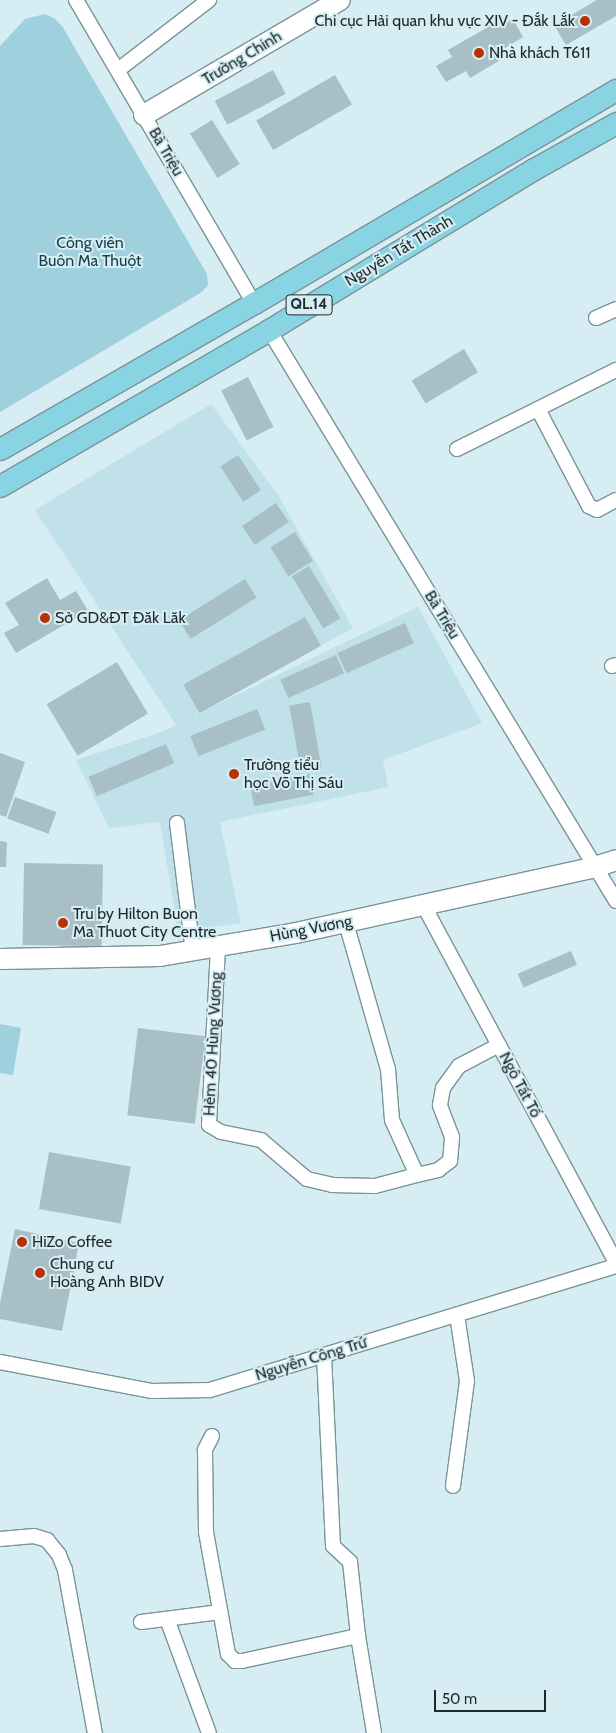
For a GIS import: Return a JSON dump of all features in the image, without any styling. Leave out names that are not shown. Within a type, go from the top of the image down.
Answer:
[{"type":"main road","name":"Nguyễn Tất Thành","points":[[0,449],[254,304],[616,90]]},
{"type":"main road","name":"Nguyễn Tất Thành","points":[[0,486],[269,330],[534,169],[616,123]]},
{"type":"main road","points":[[254,304],[269,330]]},
{"type":"street","name":"Bà Triệu","points":[[76,0],[254,304]]},
{"type":"street","points":[[118,70],[209,0]]},
{"type":"street","name":"Trường Chinh","points":[[144,115],[340,0]]},
{"type":"street","points":[[596,318],[616,309]]},
{"type":"street","name":"Bà Triệu","points":[[269,330],[616,901]]},
{"type":"street","points":[[457,449],[616,370]]},
{"type":"street","points":[[538,409],[589,506],[597,510],[616,500]]},
{"type":"street","points":[[177,823],[194,951]]},
{"type":"street","name":"Hùng Vương","points":[[0,959],[160,956],[194,951],[346,923],[595,867],[616,860]]},
{"type":"street","name":"Ngô Tất Tố","points":[[424,906],[616,1265]]},
{"type":"street","points":[[346,923],[388,1069],[392,1120],[417,1175],[438,1170],[450,1161],[452,1136],[440,1105],[443,1088],[460,1066],[499,1045]]},
{"type":"street","name":"Hẻm 40 Hùng Vương","points":[[218,947],[209,1125],[221,1132],[261,1140],[307,1179],[332,1185],[375,1186],[417,1175]]},
{"type":"street","name":"Nguyễn Công Trứ","points":[[0,1362],[152,1390],[210,1390],[616,1265]]},
{"type":"street","points":[[453,1486],[466,1381],[457,1315]]},
{"type":"street","points":[[324,1355],[333,1546],[350,1562],[358,1636],[374,1733]]},
{"type":"street","points":[[212,1436],[205,1450],[206,1532],[228,1654],[235,1661],[266,1657],[358,1636]]},
{"type":"street","points":[[0,1539],[34,1536],[47,1540],[59,1555],[65,1570],[94,1733]]},
{"type":"street","points":[[141,1622],[220,1612]]},
{"type":"street","points":[[167,1619],[209,1733]]},
{"type":"shaded area","points":[[211,404],[278,495],[353,628],[191,717],[418,607],[482,723],[383,760],[388,787],[220,822],[241,923],[178,932],[160,822],[109,828],[76,760],[164,731],[176,725],[35,510]]},
{"type":"green space","name":"Công viên Buôn Ma Thuột","points":[[45,14],[55,19],[62,26],[207,274],[208,285],[202,292],[0,412],[0,46],[25,19]]},
{"type":"green space","points":[[0,1024],[21,1028],[13,1075],[0,1073]]},
{"type":"building","name":"Chi cục Hải quan khu vực XIV - Đắk Lắk","points":[[597,0],[616,0],[616,16],[566,45],[554,25]]},
{"type":"building","name":"Nhà khách T611","points":[[513,19],[523,37],[505,48],[509,55],[470,78],[466,71],[446,82],[436,66],[452,57],[448,50],[495,23],[497,28]]},
{"type":"building","points":[[273,70],[286,94],[227,125],[215,101]]},
{"type":"building","points":[[335,75],[352,104],[273,150],[256,120]]},
{"type":"building","points":[[212,120],[240,164],[218,178],[190,134]]},
{"type":"building","points":[[464,349],[478,372],[426,404],[412,380]]},
{"type":"building","points":[[248,377],[273,427],[247,441],[221,391]]},
{"type":"building","points":[[238,455],[261,490],[243,502],[220,466]]},
{"type":"building","points":[[276,503],[289,522],[255,545],[242,526]]},
{"type":"building","points":[[295,532],[313,561],[288,576],[270,547]]},
{"type":"building","points":[[309,566],[340,618],[323,629],[292,576]]},
{"type":"building","name":"Sở GD&ĐT Đăk Lăk","points":[[47,578],[60,600],[76,591],[88,611],[16,653],[4,633],[19,625],[5,603]]},
{"type":"building","points":[[245,579],[257,598],[191,639],[179,620]]},
{"type":"building","points":[[305,617],[321,646],[199,713],[183,684]]},
{"type":"building","points":[[405,623],[414,643],[346,673],[337,653]]},
{"type":"building","points":[[336,655],[344,673],[288,698],[280,680]]},
{"type":"building","points":[[117,662],[148,713],[78,756],[47,704]]},
{"type":"building","points":[[310,702],[321,767],[301,771],[289,706]]},
{"type":"building","points":[[257,709],[265,729],[198,756],[190,736]]},
{"type":"building","points":[[166,744],[174,763],[97,796],[89,777]]},
{"type":"building","points":[[0,753],[25,762],[6,817],[0,815]]},
{"type":"building","points":[[310,774],[314,795],[254,806],[250,786]]},
{"type":"building","points":[[15,797],[56,812],[48,834],[7,819]]},
{"type":"building","points":[[0,841],[7,842],[6,867],[0,867]]},
{"type":"building","name":"Tru by Hilton Buon Ma Thuot City Centre","points":[[24,863],[103,864],[102,946],[23,945]]},
{"type":"building","points":[[571,951],[577,965],[523,987],[518,974]]},
{"type":"building","points":[[138,1028],[205,1036],[195,1124],[127,1115]]},
{"type":"building","points":[[49,1152],[131,1166],[121,1224],[39,1209]]},
{"type":"building","name":"Chung cư Hoàng Anh BIDV","points":[[15,1229],[79,1243],[62,1331],[0,1319],[0,1303]]},
{"type":"place","name":"Chi cục Hải quan khu vực XIV - Đắk Lắk","points":[[585,21]]},
{"type":"place","name":"Nhà khách T611","points":[[479,53]]},
{"type":"place","name":"Sở GD&ĐT Đăk Lăk","points":[[45,618]]},
{"type":"place","name":"Trường tiểu học Võ Thị Sáu","points":[[234,774]]},
{"type":"place","name":"Tru by Hilton Buon Ma Thuot City Centre","points":[[63,923]]},
{"type":"place","name":"HiZo Coffee","points":[[22,1242]]},
{"type":"place","name":"Chung cư Hoàng Anh BIDV","points":[[40,1273]]}]
